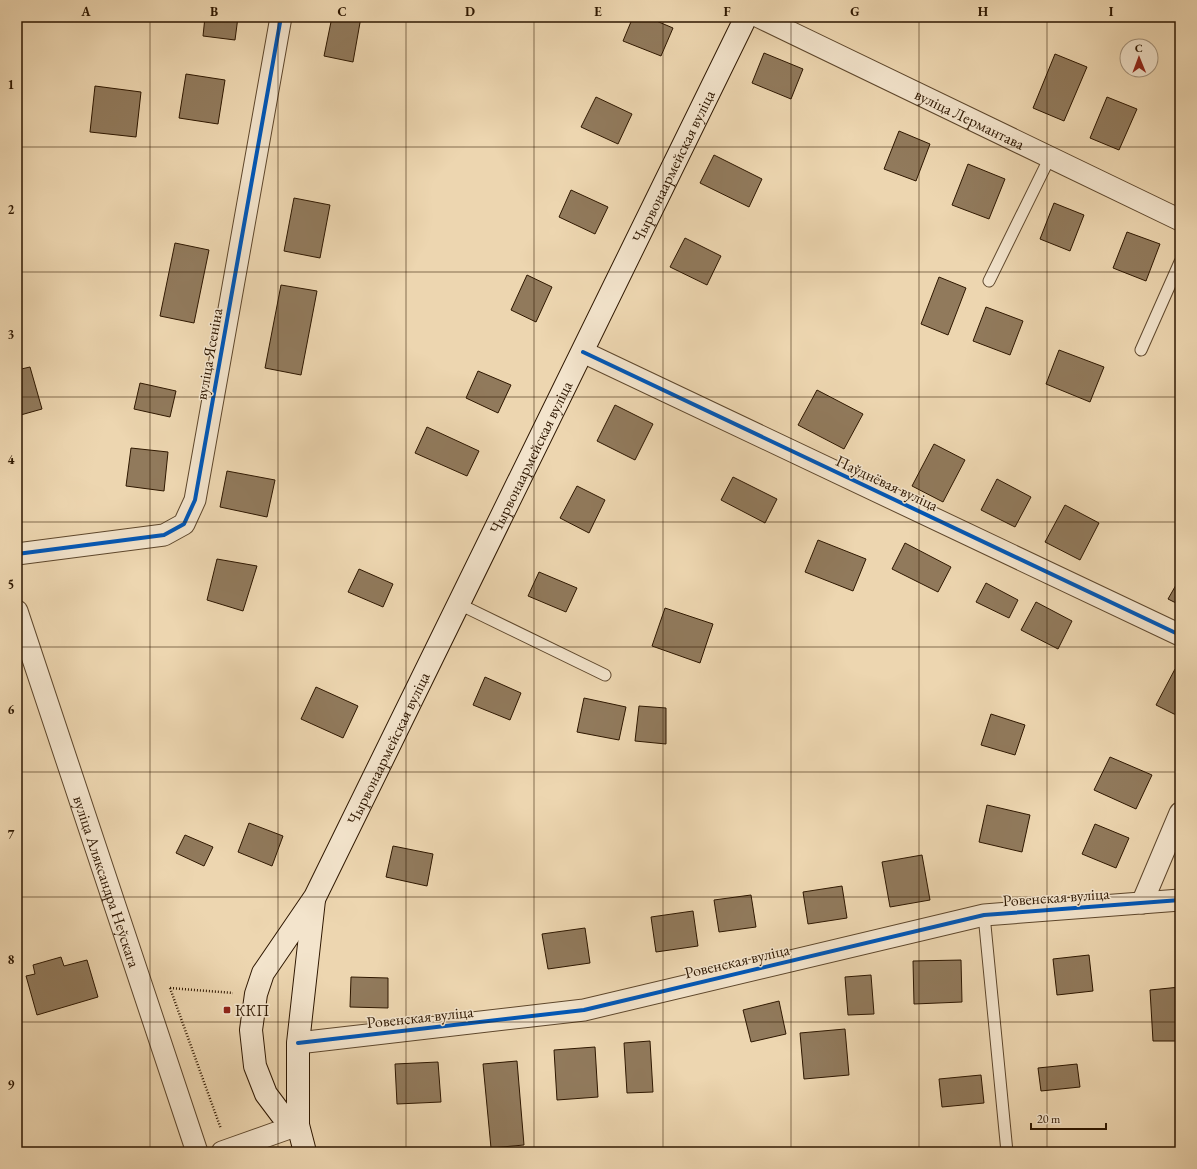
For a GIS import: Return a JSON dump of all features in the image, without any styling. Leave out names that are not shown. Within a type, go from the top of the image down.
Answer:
[{"type":"main road","name":"Чырвонаармейская вуліца","points":[[298,1125],[281,1114],[266,1094],[256,1066],[251,1030],[256,994],[263,973],[315,897],[746,17]]},
{"type":"main road","name":"Чырвонаармейская вуліца","points":[[305,1152],[298,1125],[298,1043],[315,897]]},
{"type":"street","name":"вуліца Ясеніна","points":[[17,554],[164,535],[184,524],[195,500],[281,17]]},
{"type":"street","name":"вуліца Лермантава","points":[[759,17],[1180,220]]},
{"type":"street","name":"Паўднёвая вуліца","points":[[583,352],[1180,635]]},
{"type":"street","name":"вуліца Аляксандра Неўскага","points":[[17,611],[197,1152]]},
{"type":"street","points":[[1142,903],[1180,813]]},
{"type":"street","name":"Ровенская вуліца","points":[[298,1043],[584,1010],[984,915],[1180,900]]},
{"type":"street","points":[[225,1151],[298,1125]]},
{"type":"lane","points":[[989,281],[1050,157]]},
{"type":"lane","points":[[1141,350],[1180,262]]},
{"type":"lane","points":[[459,604],[605,675]]},
{"type":"lane","points":[[984,915],[1007,1152]]},
{"type":"path","points":[[142,985],[256,994]]},
{"type":"path","points":[[170,988],[225,1151]]},
{"type":"building","points":[[205,17],[238,17],[235,40],[203,36]]},
{"type":"building","points":[[332,17],[361,17],[353,62],[324,56]]},
{"type":"building","points":[[633,17],[647,17],[673,28],[661,56],[623,41]]},
{"type":"building","points":[[764,53],[803,69],[791,99],[752,83]]},
{"type":"building","points":[[1055,54],[1087,67],[1064,121],[1033,108]]},
{"type":"building","points":[[186,74],[225,80],[218,124],[179,118]]},
{"type":"building","points":[[95,86],[141,92],[136,137],[90,132]]},
{"type":"building","points":[[596,97],[632,114],[618,144],[581,127]]},
{"type":"building","points":[[1107,97],[1137,109],[1119,150],[1090,138]]},
{"type":"building","points":[[899,131],[930,144],[916,181],[884,169]]},
{"type":"building","points":[[714,155],[762,179],[749,207],[700,183]]},
{"type":"building","points":[[968,164],[1005,179],[989,219],[952,205]]},
{"type":"building","points":[[571,190],[608,207],[595,234],[559,217]]},
{"type":"building","points":[[294,198],[330,205],[320,258],[284,251]]},
{"type":"building","points":[[1054,203],[1084,215],[1070,251],[1040,239]]},
{"type":"building","points":[[1127,232],[1160,244],[1146,281],[1113,268]]},
{"type":"building","points":[[685,238],[721,256],[707,285],[670,267]]},
{"type":"building","points":[[175,243],[209,250],[194,323],[160,316]]},
{"type":"building","points":[[527,275],[552,287],[536,322],[511,310]]},
{"type":"building","points":[[939,277],[966,288],[948,335],[921,324]]},
{"type":"building","points":[[281,285],[317,291],[301,375],[265,368]]},
{"type":"building","points":[[986,307],[1023,321],[1010,355],[973,341]]},
{"type":"building","points":[[1059,350],[1104,367],[1090,402],[1046,384]]},
{"type":"building","points":[[30,367],[42,409],[17,416],[17,370]]},
{"type":"building","points":[[478,371],[511,385],[498,413],[466,398]]},
{"type":"building","points":[[140,383],[176,391],[170,417],[134,409]]},
{"type":"building","points":[[817,390],[863,414],[844,449],[798,425]]},
{"type":"building","points":[[615,405],[653,424],[635,460],[597,441]]},
{"type":"building","points":[[427,427],[479,451],[467,476],[415,453]]},
{"type":"building","points":[[934,444],[965,460],[943,502],[912,486]]},
{"type":"building","points":[[131,448],[168,452],[164,491],[126,486]]},
{"type":"building","points":[[227,471],[275,480],[267,517],[220,507]]},
{"type":"building","points":[[733,477],[777,499],[765,523],[721,500]]},
{"type":"building","points":[[997,479],[1031,497],[1015,527],[981,510]]},
{"type":"building","points":[[577,486],[605,500],[589,533],[560,518]]},
{"type":"building","points":[[1065,505],[1099,523],[1080,560],[1045,542]]},
{"type":"building","points":[[818,540],[866,559],[853,591],[805,572]]},
{"type":"building","points":[[905,543],[951,567],[938,592],[892,569]]},
{"type":"building","points":[[217,559],[257,566],[243,611],[207,600]]},
{"type":"building","points":[[359,569],[393,584],[383,607],[348,592]]},
{"type":"building","points":[[539,572],[577,588],[566,612],[528,596]]},
{"type":"building","points":[[1180,578],[1180,605],[1168,599]]},
{"type":"building","points":[[986,583],[1018,600],[1009,618],[976,602]]},
{"type":"building","points":[[1036,602],[1072,621],[1058,649],[1021,630]]},
{"type":"building","points":[[665,608],[713,624],[700,663],[652,646]]},
{"type":"building","points":[[1175,669],[1180,672],[1180,717],[1156,705]]},
{"type":"building","points":[[485,677],[521,693],[510,720],[473,705]]},
{"type":"building","points":[[316,687],[358,706],[343,738],[301,719]]},
{"type":"building","points":[[584,698],[626,707],[619,740],[577,732]]},
{"type":"building","points":[[639,706],[666,708],[666,744],[635,741]]},
{"type":"building","points":[[991,714],[1025,725],[1015,755],[981,745]]},
{"type":"building","points":[[1110,757],[1152,775],[1136,809],[1094,790]]},
{"type":"building","points":[[987,805],[1030,815],[1022,852],[979,842]]},
{"type":"building","points":[[249,823],[283,836],[272,866],[238,852]]},
{"type":"building","points":[[1095,824],[1129,838],[1116,868],[1082,854]]},
{"type":"building","points":[[185,835],[213,847],[204,866],[176,853]]},
{"type":"building","points":[[393,846],[433,854],[427,886],[386,877]]},
{"type":"building","points":[[922,855],[930,900],[890,907],[882,862]]},
{"type":"building","points":[[842,886],[847,918],[808,924],[803,892]]},
{"type":"building","points":[[751,895],[756,927],[719,932],[714,900]]},
{"type":"building","points":[[693,911],[698,946],[656,952],[651,917]]},
{"type":"building","points":[[585,928],[590,963],[548,969],[542,934]]},
{"type":"building","points":[[1089,955],[1093,991],[1057,995],[1053,959]]},
{"type":"building","points":[[61,957],[64,966],[87,960],[98,997],[37,1015],[26,976],[35,974],[33,965]]},
{"type":"building","points":[[961,960],[962,1002],[914,1004],[913,961]]},
{"type":"building","points":[[871,975],[874,1014],[848,1015],[845,977]]},
{"type":"building","points":[[351,977],[388,978],[388,1008],[350,1007]]},
{"type":"building","points":[[1180,987],[1180,1041],[1153,1041],[1150,990]]},
{"type":"building","points":[[779,1001],[786,1034],[751,1042],[743,1010]]},
{"type":"building","points":[[845,1029],[849,1075],[804,1079],[800,1033]]},
{"type":"building","points":[[650,1041],[653,1092],[627,1093],[624,1043]]},
{"type":"building","points":[[595,1047],[598,1097],[557,1100],[554,1050]]},
{"type":"building","points":[[517,1061],[524,1145],[491,1148],[483,1064]]},
{"type":"building","points":[[438,1062],[441,1102],[397,1104],[395,1064]]},
{"type":"building","points":[[1077,1064],[1080,1087],[1041,1091],[1038,1068]]},
{"type":"building","points":[[981,1075],[984,1103],[942,1107],[939,1079]]},
{"type":"building","points":[[1028,1148],[1084,1150],[1084,1152],[1028,1152]]},
{"type":"cycle path","points":[[17,554],[164,535],[184,524],[195,500],[281,17]]},
{"type":"cycle path","points":[[583,352],[1180,635]]},
{"type":"cycle path","points":[[298,1043],[584,1010],[984,915],[1180,900]]},
{"type":"place","name":"ККП","points":[[227,1010]]}]
